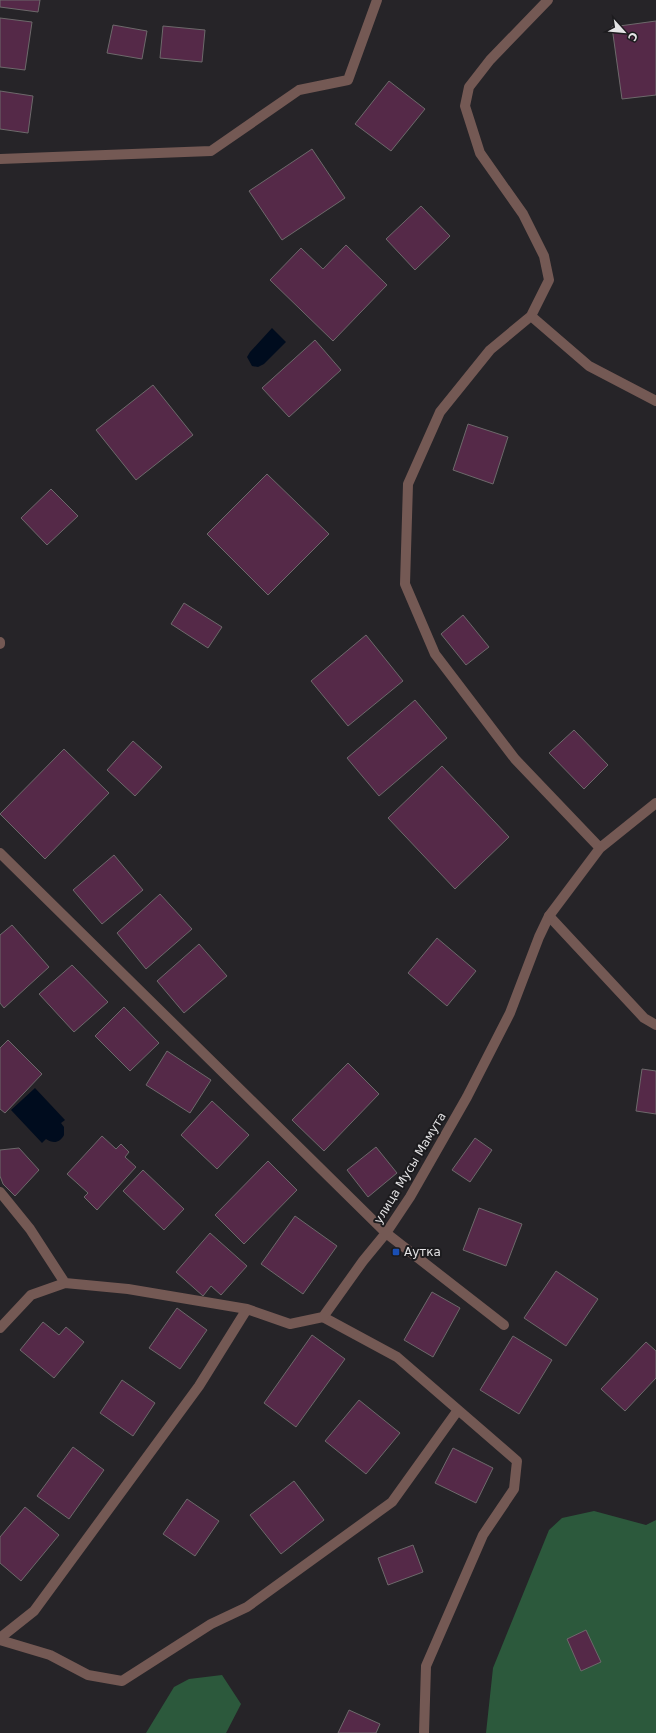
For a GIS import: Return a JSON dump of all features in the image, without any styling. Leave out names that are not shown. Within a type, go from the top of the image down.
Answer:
[{"type":"street","points":[[0,159],[211,151],[299,90],[348,80],[377,0]]},
{"type":"street","points":[[548,0],[490,60],[469,87],[465,106],[480,153],[523,214],[544,256],[548,280],[531,316],[490,350],[440,412],[408,484],[405,584],[435,654],[515,759],[600,848]]},
{"type":"street","points":[[531,316],[589,366],[656,401]]},
{"type":"street","name":"улица Мусы Мамута","points":[[323,1317],[363,1261],[386,1233],[410,1197],[467,1097],[510,1013],[539,937],[549,916],[600,848],[656,803]]},
{"type":"street","points":[[0,853],[386,1233],[504,1324]]},
{"type":"street","points":[[549,916],[644,1018],[656,1024]]},
{"type":"street","points":[[0,1192],[30,1229],[65,1283]]},
{"type":"street","points":[[0,1328],[31,1295],[65,1283],[128,1289],[247,1309],[290,1324],[323,1317],[397,1357],[517,1461],[514,1489],[483,1535],[426,1666],[424,1733]]},
{"type":"street","points":[[0,1639],[34,1611],[199,1386],[247,1309]]},
{"type":"street","points":[[0,1639],[50,1655],[88,1675],[122,1681],[211,1624],[247,1607],[392,1502],[458,1410]]},
{"type":"green space","points":[[594,1511],[646,1525],[656,1520],[656,1733],[486,1733],[493,1668],[549,1530],[562,1518]]},
{"type":"green space","points":[[222,1675],[241,1704],[226,1733],[146,1733],[174,1687],[189,1679]]},
{"type":"water","points":[[272,328],[286,342],[264,364],[258,367],[252,366],[247,357]]},
{"type":"water","points":[[35,1088],[65,1120],[61,1123],[64,1127],[64,1135],[56,1142],[46,1139],[42,1143],[11,1110]]},
{"type":"building","points":[[0,0],[40,0],[38,12],[0,7]]},
{"type":"building","points":[[0,18],[32,22],[25,70],[0,67]]},
{"type":"building","points":[[656,21],[656,95],[622,99],[612,27]]},
{"type":"building","points":[[113,25],[147,31],[142,59],[107,53]]},
{"type":"building","points":[[163,26],[205,30],[202,62],[160,58]]},
{"type":"building","points":[[389,81],[425,109],[391,151],[355,124]]},
{"type":"building","points":[[0,91],[33,96],[28,133],[0,129]]},
{"type":"building","points":[[312,149],[345,198],[282,240],[249,191]]},
{"type":"building","points":[[421,206],[450,236],[415,270],[386,239]]},
{"type":"building","points":[[346,245],[387,285],[333,341],[270,280],[301,248],[323,269]]},
{"type":"building","points":[[315,340],[341,370],[289,417],[262,388]]},
{"type":"building","points":[[153,385],[193,435],[136,480],[96,430]]},
{"type":"building","points":[[468,424],[508,437],[493,484],[453,470]]},
{"type":"building","points":[[267,474],[329,534],[268,595],[207,534]]},
{"type":"building","points":[[51,489],[78,516],[47,545],[21,518]]},
{"type":"building","points":[[184,603],[222,627],[208,648],[171,624]]},
{"type":"building","points":[[463,615],[489,647],[466,665],[441,634]]},
{"type":"building","points":[[366,635],[403,681],[348,726],[311,681]]},
{"type":"building","points":[[415,700],[447,738],[379,796],[347,758]]},
{"type":"building","points":[[574,730],[608,765],[584,789],[549,753]]},
{"type":"building","points":[[133,741],[162,767],[135,796],[107,770]]},
{"type":"building","points":[[64,749],[109,793],[45,859],[0,814]]},
{"type":"building","points":[[442,766],[509,837],[455,889],[388,818]]},
{"type":"building","points":[[114,855],[143,890],[102,924],[73,890]]},
{"type":"building","points":[[160,894],[192,929],[146,969],[117,933]]},
{"type":"building","points":[[12,925],[49,967],[4,1008],[0,1003],[0,935]]},
{"type":"building","points":[[437,938],[476,971],[447,1006],[408,973]]},
{"type":"building","points":[[199,944],[227,976],[184,1013],[157,981]]},
{"type":"building","points":[[72,965],[108,1002],[74,1032],[39,994]]},
{"type":"building","points":[[124,1007],[159,1043],[130,1071],[95,1036]]},
{"type":"building","points":[[8,1040],[42,1074],[5,1113],[0,1109],[0,1048]]},
{"type":"building","points":[[167,1051],[211,1080],[190,1113],[146,1085]]},
{"type":"building","points":[[348,1063],[379,1094],[324,1151],[292,1120]]},
{"type":"building","points":[[642,1069],[656,1071],[656,1114],[636,1111]]},
{"type":"building","points":[[212,1101],[249,1135],[217,1169],[181,1135]]},
{"type":"building","points":[[102,1136],[116,1149],[121,1144],[129,1152],[125,1157],[136,1167],[97,1210],[84,1197],[88,1193],[67,1174]]},
{"type":"building","points":[[475,1138],[492,1150],[470,1182],[452,1170]]},
{"type":"building","points":[[376,1147],[397,1173],[368,1197],[347,1170]]},
{"type":"building","points":[[19,1148],[39,1170],[15,1196],[3,1184],[0,1176],[0,1150]]},
{"type":"building","points":[[268,1161],[297,1190],[244,1244],[215,1215]]},
{"type":"building","points":[[143,1170],[184,1209],[164,1230],[123,1191]]},
{"type":"building","points":[[479,1208],[522,1224],[506,1266],[463,1250]]},
{"type":"building","points":[[295,1216],[337,1246],[303,1294],[261,1264]]},
{"type":"building","points":[[210,1233],[247,1266],[221,1295],[211,1286],[203,1296],[176,1272]]},
{"type":"building","points":[[556,1271],[598,1299],[566,1346],[524,1318]]},
{"type":"building","points":[[432,1292],[460,1308],[433,1357],[404,1340]]},
{"type":"building","points":[[177,1308],[207,1330],[180,1369],[149,1348]]},
{"type":"building","points":[[43,1322],[59,1335],[66,1327],[84,1342],[54,1378],[20,1350]]},
{"type":"building","points":[[312,1335],[345,1359],[296,1427],[264,1403]]},
{"type":"building","points":[[513,1336],[552,1360],[519,1414],[480,1390]]},
{"type":"building","points":[[646,1342],[656,1351],[656,1378],[625,1411],[601,1389]]},
{"type":"building","points":[[122,1380],[155,1403],[133,1436],[100,1413]]},
{"type":"building","points":[[359,1400],[400,1433],[366,1474],[325,1441]]},
{"type":"building","points":[[73,1447],[104,1470],[69,1519],[37,1496]]},
{"type":"building","points":[[453,1448],[493,1468],[476,1503],[435,1483]]},
{"type":"building","points":[[294,1481],[324,1520],[281,1554],[250,1515]]},
{"type":"building","points":[[187,1499],[219,1521],[195,1556],[163,1534]]},
{"type":"building","points":[[25,1507],[59,1535],[21,1581],[0,1563],[0,1537]]},
{"type":"building","points":[[413,1545],[423,1572],[388,1585],[378,1558]]},
{"type":"building","points":[[586,1630],[601,1662],[581,1671],[567,1639]]},
{"type":"building","points":[[349,1710],[380,1724],[376,1733],[338,1733]]},
{"type":"place","name":"Аутка","points":[[396,1252]]}]
